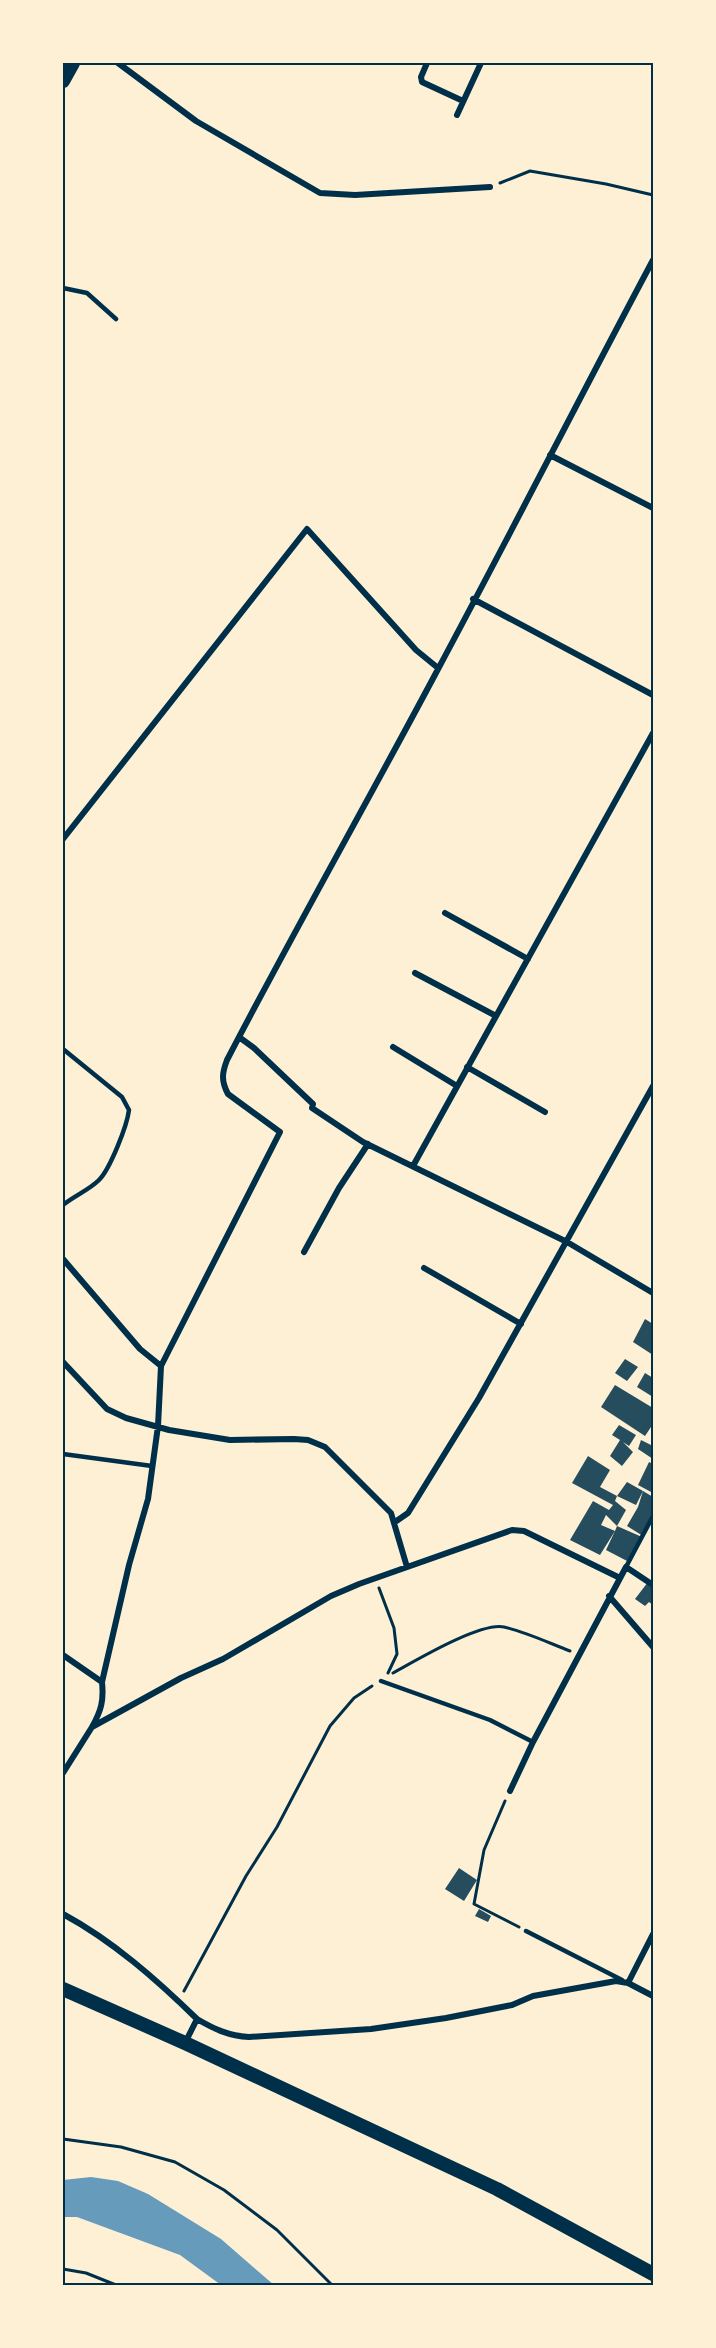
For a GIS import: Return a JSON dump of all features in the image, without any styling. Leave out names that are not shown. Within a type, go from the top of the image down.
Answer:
[{"type":"highway","points":[[63,81],[73,63]]},
{"type":"highway","points":[[63,1989],[185,2043],[497,2189],[653,2274]]},
{"type":"street","points":[[118,63],[196,122],[320,193],[355,195],[490,187]]},
{"type":"street","points":[[427,63],[421,77],[422,82],[463,101]]},
{"type":"street","points":[[457,115],[481,63]]},
{"type":"street","points":[[63,1773],[102,1709],[104,1698],[102,1682],[129,1565],[148,1499],[159,1426],[161,1366],[280,1132],[228,1094],[224,1087],[222,1074],[239,1037],[438,669],[653,260]]},
{"type":"street","points":[[550,455],[653,508]]},
{"type":"street","points":[[63,839],[307,529],[416,650],[438,669]]},
{"type":"street","points":[[473,599],[653,695]]},
{"type":"street","points":[[413,1166],[653,733]]},
{"type":"street","points":[[445,913],[528,959]]},
{"type":"street","points":[[415,973],[496,1017]]},
{"type":"street","points":[[239,1037],[288,1080],[312,1104],[312,1108],[368,1144],[567,1242],[653,1293]]},
{"type":"street","points":[[393,1047],[457,1086]]},
{"type":"street","points":[[467,1067],[545,1112]]},
{"type":"street","points":[[395,1522],[408,1513],[479,1398],[653,1086]]},
{"type":"street","points":[[304,1252],[339,1188],[368,1144]]},
{"type":"street","points":[[63,1259],[141,1349],[161,1366]]},
{"type":"street","points":[[424,1268],[520,1324]]},
{"type":"street","points":[[63,1362],[107,1409],[126,1418],[230,1440],[308,1440],[325,1447],[391,1513],[407,1567]]},
{"type":"street","points":[[92,1727],[181,1678],[223,1659],[332,1596],[375,1578],[512,1530],[524,1531],[620,1578]]},
{"type":"street","points":[[510,1791],[533,1742],[626,1567],[653,1585]]},
{"type":"street","points":[[609,1596],[653,1647]]},
{"type":"street","points":[[63,1655],[102,1682]]},
{"type":"street","points":[[63,1914],[141,1967],[197,2019],[218,2031],[235,2036],[370,2029],[482,2012],[512,2005],[533,1996],[616,1981],[628,1983],[653,1996]]},
{"type":"street","points":[[628,1983],[653,1934]]},
{"type":"street","points":[[185,2043],[197,2019]]},
{"type":"lane","points":[[63,288],[87,293],[116,319]]},
{"type":"lane","points":[[63,1049],[122,1098],[129,1110],[117,1148],[104,1174],[98,1181],[63,1205]]},
{"type":"lane","points":[[63,1454],[152,1466]]},
{"type":"lane","points":[[626,1567],[653,1516]]},
{"type":"lane","points":[[381,1681],[490,1720],[533,1742]]},
{"type":"lane","points":[[526,1931],[628,1983]]},
{"type":"path","points":[[490,187],[530,171],[653,195]]},
{"type":"path","points":[[375,1578],[394,1628],[397,1654],[389,1672],[381,1681]]},
{"type":"path","points":[[179,2001],[246,1876],[277,1827],[330,1726],[354,1698],[424,1656],[483,1629],[502,1627],[579,1654]]},
{"type":"path","points":[[510,1791],[484,1850],[474,1904],[526,1931]]},
{"type":"path","points":[[63,2139],[121,2147],[175,2162],[224,2190],[277,2230],[332,2285]]},
{"type":"path","points":[[63,2269],[86,2273],[116,2285]]},
{"type":"water","points":[[91,2177],[118,2181],[148,2194],[221,2239],[274,2285],[221,2285],[180,2255],[77,2217],[63,2217],[63,2180]]},
{"type":"building","points":[[645,1319],[653,1324],[653,1355],[633,1342]]},
{"type":"building","points":[[625,1359],[638,1367],[627,1381],[615,1373]]},
{"type":"building","points":[[645,1373],[653,1378],[653,1397],[637,1387]]},
{"type":"building","points":[[615,1385],[653,1408],[653,1424],[645,1436],[601,1407]]},
{"type":"building","points":[[619,1425],[636,1435],[629,1446],[623,1442],[633,1452],[622,1466],[610,1456],[620,1440],[612,1435]]},
{"type":"building","points":[[641,1440],[653,1446],[653,1459],[638,1449]]},
{"type":"building","points":[[588,1456],[610,1470],[600,1487],[617,1496],[615,1501],[626,1510],[617,1526],[606,1515],[601,1525],[615,1531],[600,1555],[570,1540],[593,1501],[609,1510],[613,1505],[572,1483]]},
{"type":"building","points":[[649,1462],[653,1464],[653,1493],[638,1485]]},
{"type":"building","points":[[627,1482],[643,1491],[636,1505],[617,1496]]},
{"type":"building","points":[[643,1491],[653,1497],[653,1516],[643,1536],[627,1526],[638,1507]]},
{"type":"building","points":[[617,1526],[642,1537],[629,1562],[606,1550]]},
{"type":"building","points":[[648,1582],[653,1585],[653,1605],[649,1602],[645,1606],[635,1599]]},
{"type":"building","points":[[459,1868],[477,1880],[464,1901],[445,1889]]},
{"type":"building","points":[[479,1909],[491,1916],[488,1922],[475,1916]]}]
